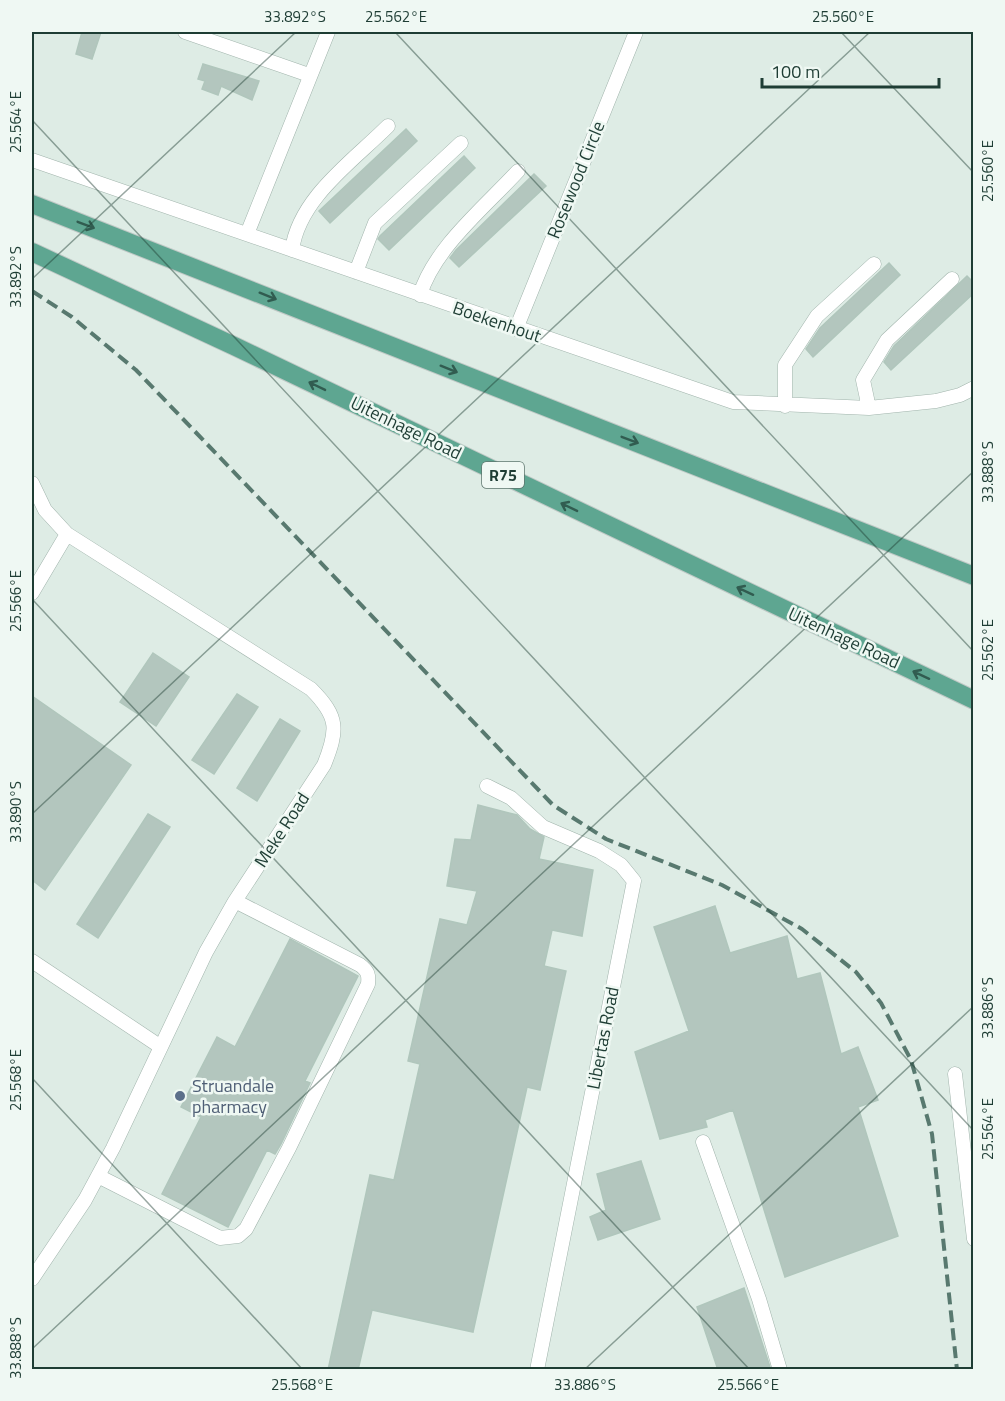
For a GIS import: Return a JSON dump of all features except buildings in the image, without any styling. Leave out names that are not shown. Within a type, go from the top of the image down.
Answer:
[{"type":"main road","points":[[32,204],[974,576]]},
{"type":"main road","name":"Uitenhage Road","points":[[32,252],[234,346],[974,700]]},
{"type":"street","points":[[185,32],[309,75]]},
{"type":"street","points":[[247,234],[328,32]]},
{"type":"street","name":"Rosewood Circle","points":[[516,329],[636,32]]},
{"type":"street","points":[[292,250],[295,231],[320,192],[388,126]]},
{"type":"street","points":[[356,272],[375,223],[461,143]]},
{"type":"street","name":"Boekenhout","points":[[32,159],[715,397],[749,404],[869,408],[936,401],[960,395],[974,388]]},
{"type":"street","points":[[420,295],[426,276],[437,259],[518,171]]},
{"type":"street","points":[[785,406],[785,364],[817,316],[874,264]]},
{"type":"street","points":[[869,408],[863,380],[887,340],[952,279]]},
{"type":"street","name":"Meke Road","points":[[32,483],[45,510],[67,534],[311,689],[327,705],[334,721],[334,741],[324,765],[235,901],[206,952],[98,1176],[32,1279]]},
{"type":"street","points":[[32,593],[67,534]]},
{"type":"street","name":"Libertas Road","points":[[487,786],[511,798],[543,827],[599,851],[621,865],[634,881],[537,1370]]},
{"type":"street","points":[[98,1176],[220,1238],[229,1239],[238,1236],[246,1229],[289,1148],[369,976],[367,970],[360,965],[235,901]]},
{"type":"street","points":[[32,961],[161,1047]]},
{"type":"street","points":[[955,1074],[974,1239]]},
{"type":"street","points":[[703,1142],[759,1299],[780,1370]]},
{"type":"railway","points":[[32,291],[72,317],[136,370],[553,805],[606,839],[722,885],[802,929],[856,972],[881,1003],[911,1060],[932,1134],[957,1370]]},
{"type":"place","name":"Struandale pharmacy","points":[[180,1096]]}]
